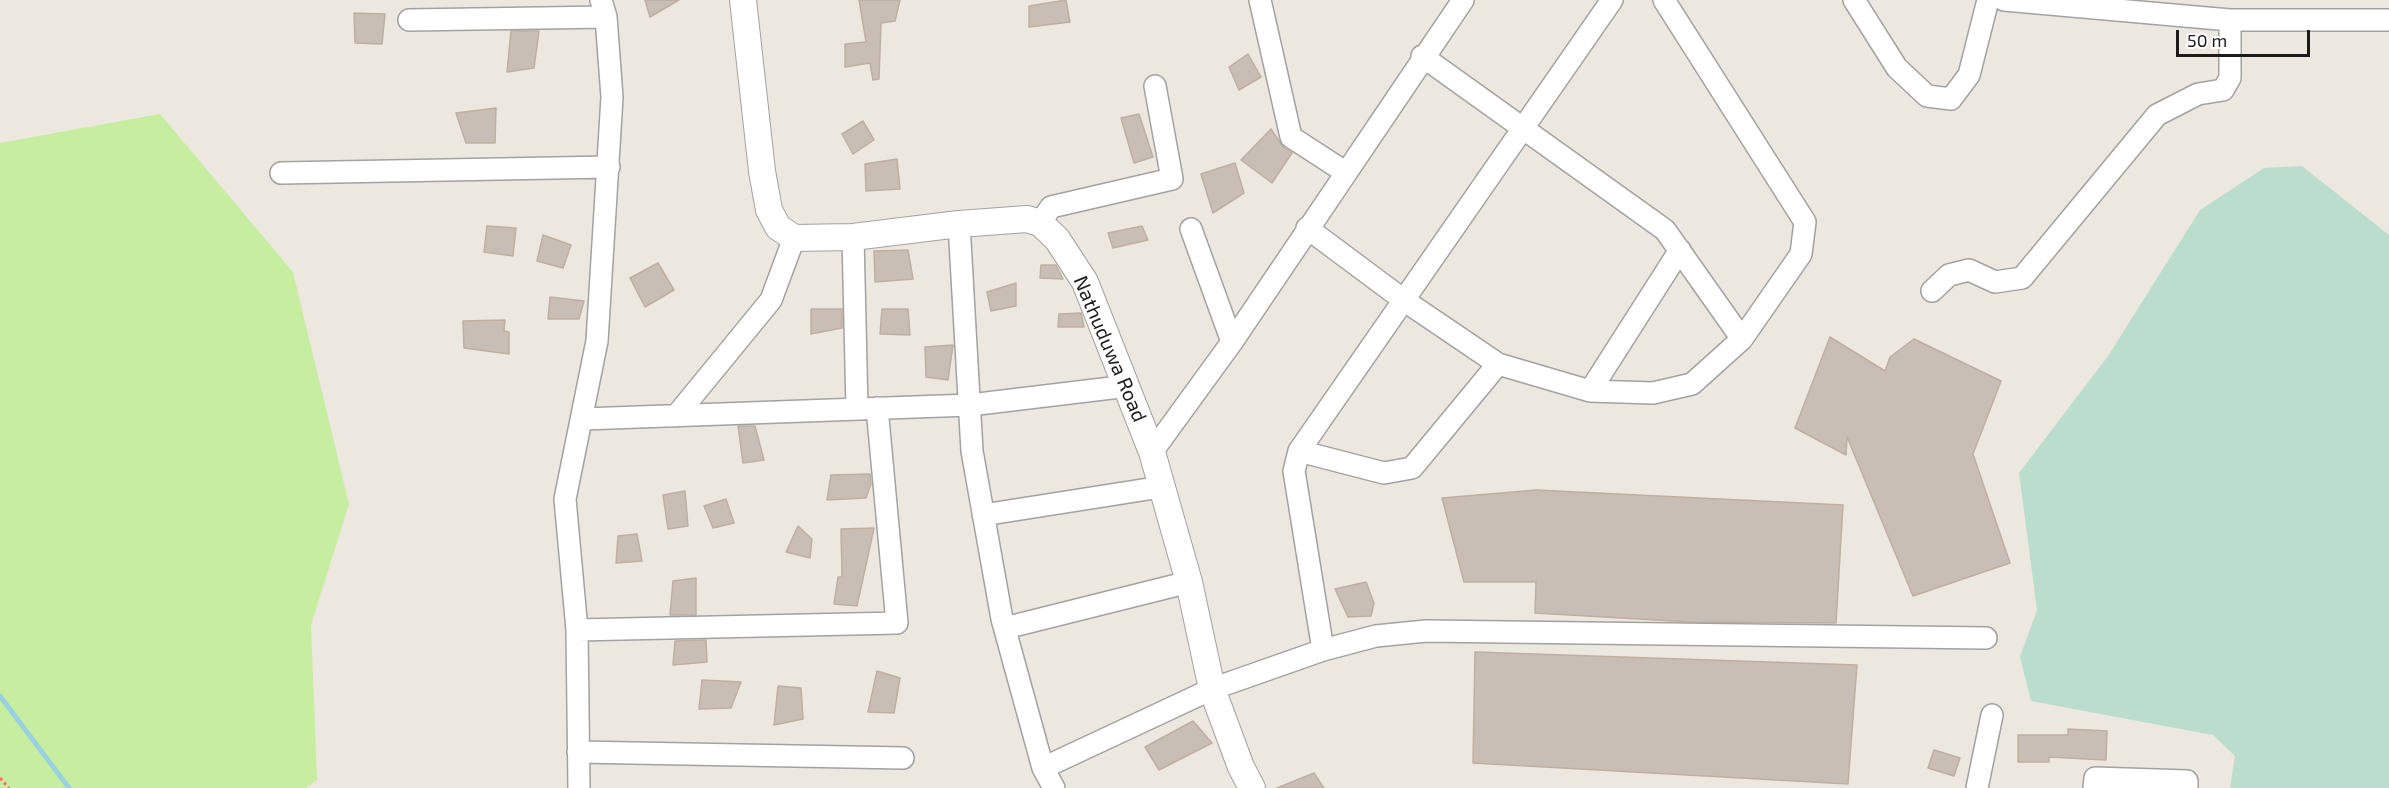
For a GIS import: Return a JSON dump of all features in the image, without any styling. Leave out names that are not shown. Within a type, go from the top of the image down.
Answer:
[{"type":"street","points":[[743,0],[762,171],[770,210],[778,228],[794,238],[853,237],[960,224],[1027,219],[1040,223],[1051,207],[1172,179],[1155,86]]},
{"type":"street","points":[[1260,0],[1291,137],[1345,172]]},
{"type":"street","points":[[1152,452],[1232,342],[1422,56],[1463,0]]},
{"type":"street","points":[[1323,650],[1294,471],[1299,451],[1612,0]]},
{"type":"street","points":[[1307,228],[1405,301],[1498,364],[1590,391],[1653,393],[1692,384],[1742,339],[1801,255],[1805,222],[1664,0]]},
{"type":"street","points":[[1854,0],[1897,68],[1927,96],[1951,99],[1968,75],[1988,0]]},
{"type":"street","points":[[2004,0],[2230,20],[2389,20]]},
{"type":"street","points":[[409,20],[604,8],[612,97],[597,341],[566,499],[577,630],[579,788]]},
{"type":"street","points":[[1932,291],[1949,275],[1969,270],[1995,282],[2022,278],[2157,115],[2198,94],[2223,90],[2230,78],[2230,20]]},
{"type":"street","points":[[1422,56],[1525,127],[1665,230],[1742,339]]},
{"type":"street","points":[[281,173],[609,167]]},
{"type":"street","name":"Nathuduwa Road","points":[[1040,223],[1057,239],[1085,282],[1128,386],[1152,452],[1189,582],[1212,689],[1241,767],[1252,788]]},
{"type":"street","points":[[960,224],[972,451],[1005,628],[1043,768],[1054,788]]},
{"type":"street","points":[[1191,229],[1232,342]]},
{"type":"street","points":[[577,630],[897,623],[867,409],[853,237]]},
{"type":"street","points":[[676,416],[771,300],[794,238]]},
{"type":"street","points":[[1590,391],[1680,250]]},
{"type":"street","points":[[1299,451],[1384,473],[1412,468],[1498,364]]},
{"type":"street","points":[[583,419],[970,405],[1128,386]]},
{"type":"street","points":[[983,515],[1161,487]]},
{"type":"street","points":[[1005,628],[1189,582]]},
{"type":"street","points":[[1043,768],[1212,689],[1323,650],[1376,636],[1426,631],[1986,638]]},
{"type":"street","points":[[1977,788],[1992,716]]},
{"type":"street","points":[[578,752],[903,758]]},
{"type":"street","points":[[2094,788],[2095,778],[2187,782],[2187,788]]},
{"type":"path","points":[[0,778],[9,788]]},
{"type":"green space","points":[[160,114],[293,272],[349,504],[311,625],[317,780],[306,788],[0,788],[0,143]]},
{"type":"green space","points":[[2302,166],[2389,235],[2389,788],[2230,788],[2235,756],[2213,735],[2031,701],[2020,657],[2037,610],[2019,473],[2108,356],[2200,210],[2264,168]]},
{"type":"building","points":[[645,0],[679,0],[650,17]]},
{"type":"building","points":[[859,0],[900,0],[895,21],[881,23],[879,79],[873,80],[870,63],[845,67],[845,44],[866,42]]},
{"type":"building","points":[[1066,0],[1070,22],[1029,27],[1029,6]]},
{"type":"building","points":[[354,13],[385,14],[382,44],[355,43]]},
{"type":"building","points":[[511,31],[539,31],[534,68],[507,72]]},
{"type":"building","points":[[1248,54],[1261,77],[1239,90],[1229,67]]},
{"type":"building","points":[[496,108],[495,143],[466,143],[456,113]]},
{"type":"building","points":[[1139,114],[1153,157],[1134,163],[1121,118]]},
{"type":"building","points":[[863,121],[874,140],[853,154],[842,134]]},
{"type":"building","points":[[1271,129],[1283,147],[1292,153],[1272,183],[1241,160]]},
{"type":"building","points":[[897,159],[900,189],[866,191],[865,164]]},
{"type":"building","points":[[1235,163],[1244,193],[1213,213],[1201,174]]},
{"type":"building","points":[[487,226],[516,228],[513,256],[484,252]]},
{"type":"building","points":[[1142,226],[1148,240],[1113,248],[1108,233]]},
{"type":"building","points":[[543,235],[571,245],[563,268],[537,261]]},
{"type":"building","points":[[908,250],[913,279],[875,282],[874,251]]},
{"type":"building","points":[[658,263],[674,290],[645,307],[630,278]]},
{"type":"building","points":[[1041,265],[1056,265],[1063,279],[1040,278]]},
{"type":"building","points":[[1016,283],[1016,306],[991,311],[987,292]]},
{"type":"building","points":[[550,297],[584,301],[579,319],[548,319]]},
{"type":"building","points":[[811,309],[842,309],[842,328],[811,334]]},
{"type":"building","points":[[882,309],[908,309],[910,335],[880,334]]},
{"type":"building","points":[[1081,313],[1084,327],[1058,327],[1059,314]]},
{"type":"building","points":[[505,320],[504,331],[509,332],[509,354],[464,348],[463,321]]},
{"type":"building","points":[[1830,337],[1885,371],[1890,357],[1914,339],[2001,381],[1973,454],[2010,563],[1913,596],[1847,437],[1846,455],[1795,428]]},
{"type":"building","points":[[953,345],[948,380],[926,377],[925,347]]},
{"type":"building","points":[[738,426],[755,426],[764,460],[743,463]]},
{"type":"building","points":[[870,474],[871,484],[866,498],[827,500],[831,475]]},
{"type":"building","points":[[1536,490],[1843,505],[1836,623],[1690,622],[1535,613],[1536,582],[1464,582],[1442,498]]},
{"type":"building","points":[[685,491],[688,526],[668,529],[663,495]]},
{"type":"building","points":[[726,499],[734,523],[713,528],[704,506]]},
{"type":"building","points":[[798,526],[812,539],[810,558],[786,552]]},
{"type":"building","points":[[874,528],[857,606],[834,604],[838,577],[842,577],[841,529]]},
{"type":"building","points":[[637,534],[642,561],[616,563],[618,536]]},
{"type":"building","points":[[696,578],[696,615],[670,615],[673,581]]},
{"type":"building","points":[[1366,582],[1374,603],[1371,616],[1348,617],[1335,589]]},
{"type":"building","points":[[706,640],[707,662],[673,665],[675,641]]},
{"type":"building","points":[[1475,652],[1857,665],[1848,784],[1473,763]]},
{"type":"building","points":[[877,671],[900,678],[894,713],[868,712]]},
{"type":"building","points":[[702,680],[741,682],[731,708],[699,709]]},
{"type":"building","points":[[778,686],[801,688],[803,719],[774,725]]},
{"type":"building","points":[[1193,721],[1212,743],[1159,770],[1145,747]]},
{"type":"building","points":[[2068,729],[2107,731],[2106,760],[2049,757],[2049,762],[2018,762],[2018,735],[2068,735]]},
{"type":"building","points":[[1934,750],[1960,758],[1954,776],[1928,768]]},
{"type":"building","points":[[1314,773],[1324,788],[1277,788]]},
{"type":"waterway","points":[[0,696],[69,788]]}]
